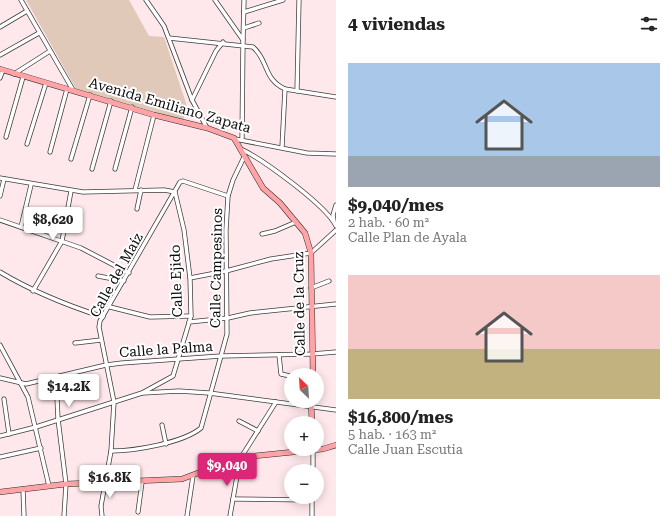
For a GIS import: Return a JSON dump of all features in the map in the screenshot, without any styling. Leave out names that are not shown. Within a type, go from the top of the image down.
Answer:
[{"type":"main road","name":"Avenida Emiliano Zapata","points":[[1,69],[23,77],[132,107],[154,115],[207,128],[234,138]]},
{"type":"main road","name":"Calle de la Cruz","points":[[234,138],[263,188],[280,203],[308,239],[311,253],[311,288],[313,307],[313,368]]},
{"type":"main road","points":[[324,449],[336,445]]},
{"type":"main road","points":[[0,492],[66,484],[173,481],[193,476],[240,459],[284,453]]},
{"type":"street","points":[[21,0],[73,90]]},
{"type":"street","points":[[146,0],[158,15],[169,38],[192,100],[207,128]]},
{"type":"street","points":[[216,0],[242,42]]},
{"type":"street","points":[[242,140],[242,42],[244,28],[244,0]]},
{"type":"street","points":[[244,12],[283,0]]},
{"type":"street","points":[[297,91],[299,0]]},
{"type":"street","points":[[0,27],[27,12]]},
{"type":"street","points":[[244,28],[259,23]]},
{"type":"street","points":[[0,55],[39,33]]},
{"type":"street","points":[[169,38],[242,42],[253,47],[260,53],[273,82],[285,89],[336,97]]},
{"type":"street","points":[[192,100],[216,51],[223,42]]},
{"type":"street","points":[[14,74],[50,51]]},
{"type":"street","points":[[0,78],[1,69]]},
{"type":"street","points":[[6,137],[23,77]]},
{"type":"street","points":[[27,144],[46,83]]},
{"type":"street","points":[[50,152],[67,89]]},
{"type":"street","points":[[282,147],[285,89]]},
{"type":"street","points":[[71,159],[90,95]]},
{"type":"street","points":[[92,169],[111,101]]},
{"type":"street","points":[[115,169],[132,107]]},
{"type":"street","points":[[135,190],[154,115]]},
{"type":"street","name":"Avenida Emiliano Zapata","points":[[234,138],[307,153],[336,154]]},
{"type":"street","points":[[241,149],[277,172],[334,221]]},
{"type":"street","name":"Calle Campesinos","points":[[111,451],[122,451],[166,444],[201,428],[209,393],[227,334],[226,230],[228,196],[233,180],[244,157]]},
{"type":"street","points":[[0,196],[2,179],[71,191],[164,190],[175,192]]},
{"type":"street","name":"Calle del Maíz","points":[[102,516],[101,506],[111,451],[114,402],[99,327],[103,317],[180,182],[183,181],[228,196]]},
{"type":"street","points":[[21,227],[31,185]]},
{"type":"street","points":[[137,209],[140,190]]},
{"type":"street","points":[[33,291],[62,241],[71,191]]},
{"type":"street","name":"Calle Ejido","points":[[0,436],[36,427],[142,393],[173,376],[190,316],[190,278],[184,230],[175,192]]},
{"type":"street","points":[[336,205],[333,215],[336,226]]},
{"type":"street","points":[[0,220],[81,248],[129,273]]},
{"type":"street","points":[[262,234],[275,231],[296,222]]},
{"type":"street","points":[[190,278],[226,271],[272,259],[311,253],[336,230]]},
{"type":"street","points":[[0,272],[33,291],[63,304],[103,317]]},
{"type":"street","points":[[98,276],[124,281]]},
{"type":"street","points":[[311,288],[330,281]]},
{"type":"street","points":[[189,322],[228,318],[250,313],[336,304]]},
{"type":"street","points":[[110,307],[150,317],[190,316]]},
{"type":"street","points":[[75,343],[101,340]]},
{"type":"street","points":[[0,345],[28,397],[49,486]]},
{"type":"street","name":"Calle la Palma","points":[[0,378],[21,383],[56,377],[106,364],[221,356],[336,352]]},
{"type":"street","points":[[279,355],[282,374],[284,374]]},
{"type":"street","points":[[56,377],[58,419],[66,484],[64,516]]},
{"type":"street","points":[[142,393],[209,393],[254,400],[284,402]]},
{"type":"street","points":[[4,399],[9,434]]},
{"type":"street","points":[[230,516],[240,459],[276,402]]},
{"type":"street","points":[[324,407],[336,410]]},
{"type":"street","points":[[239,421],[258,431]]},
{"type":"street","points":[[162,425],[166,444]]},
{"type":"street","points":[[0,456],[41,448]]},
{"type":"street","points":[[187,516],[193,476]]},
{"type":"street","points":[[138,512],[142,482]]},
{"type":"street","points":[[23,489],[24,516]]},
{"type":"street","points":[[233,499],[284,498]]},
{"type":"street","points":[[312,504],[312,516]]},
{"type":"shaded area","points":[[26,0],[129,0],[149,36],[164,37],[188,109],[183,120],[76,89]]}]
